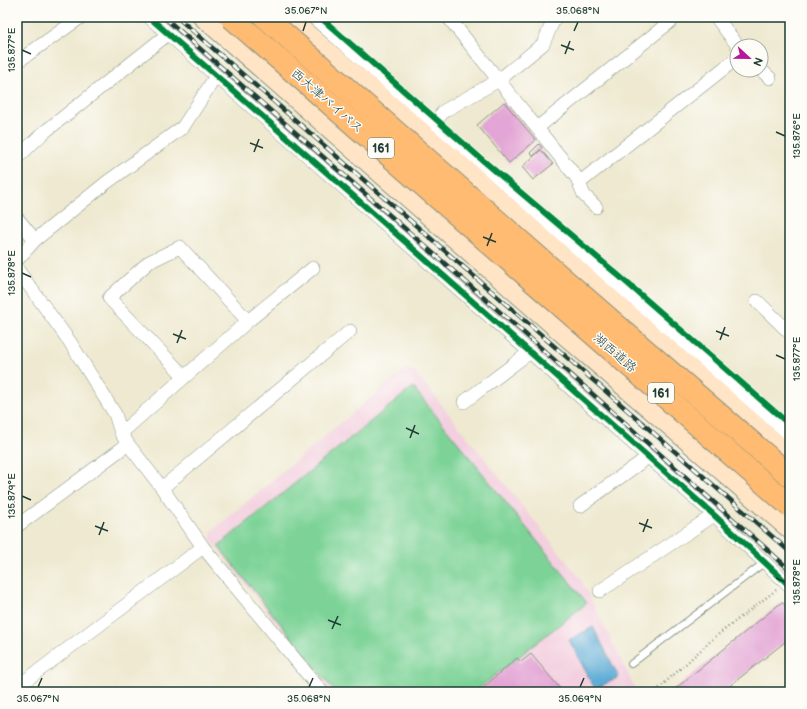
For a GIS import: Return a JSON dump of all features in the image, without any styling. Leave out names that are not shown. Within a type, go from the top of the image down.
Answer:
[{"type":"highway","name":"西大津バイパス","points":[[231,17],[532,280]]},
{"type":"highway","name":"西大津バイパス","points":[[265,17],[546,264]]},
{"type":"highway","name":"湖西道路","points":[[546,264],[790,476]]},
{"type":"highway","name":"湖西道路","points":[[532,280],[790,506]]},
{"type":"street","points":[[17,62],[80,17]]},
{"type":"street","points":[[149,17],[714,514],[788,584]]},
{"type":"street","points":[[202,17],[564,336],[790,530]]},
{"type":"street","points":[[288,17],[419,114],[434,123],[474,163]]},
{"type":"street","points":[[313,17],[474,163],[611,282],[788,431]]},
{"type":"street","points":[[448,17],[577,178],[584,195],[596,207]]},
{"type":"street","points":[[434,123],[444,111],[499,80],[543,44],[555,17]]},
{"type":"street","points":[[537,128],[676,17]]},
{"type":"street","points":[[716,17],[732,38]]},
{"type":"street","points":[[17,158],[42,134],[168,34]]},
{"type":"street","points":[[579,183],[729,64]]},
{"type":"street","points":[[17,260],[35,240],[106,183],[183,127],[216,76]]},
{"type":"street","points":[[421,209],[448,194],[474,163]]},
{"type":"street","points":[[17,218],[35,240]]},
{"type":"street","points":[[184,376],[108,298],[149,262],[180,247],[248,321]]},
{"type":"street","points":[[17,526],[125,438],[184,376],[313,268]]},
{"type":"street","points":[[17,269],[70,342],[115,414],[125,438],[203,547],[322,692]]},
{"type":"street","points":[[564,336],[611,282]]},
{"type":"street","points":[[611,282],[790,455]]},
{"type":"street","points":[[757,301],[790,333]]},
{"type":"street","points":[[162,488],[350,331]]},
{"type":"street","points":[[464,402],[530,352]]},
{"type":"street","points":[[580,506],[648,456]]},
{"type":"street","points":[[600,591],[714,514]]},
{"type":"street","points":[[19,692],[17,688],[203,547]]},
{"type":"lane","points":[[631,664],[765,562]]},
{"type":"path","points":[[656,691],[715,637],[788,584]]},
{"type":"shaded area","points":[[406,368],[415,372],[580,578],[637,692],[331,692],[210,539],[211,532]]},
{"type":"green space","points":[[413,387],[587,603],[474,692],[335,692],[218,546]]},
{"type":"water","points":[[593,627],[619,677],[595,689],[569,640]]},
{"type":"building","points":[[504,102],[536,140],[509,163],[477,125]]},
{"type":"building","points":[[539,144],[542,148],[533,156],[530,153]]},
{"type":"building","points":[[541,150],[553,164],[533,180],[522,167]]},
{"type":"building","points":[[782,602],[790,612],[790,638],[722,692],[671,692]]},
{"type":"building","points":[[531,654],[563,692],[478,692],[517,658],[521,662]]},
{"type":"railway","points":[[164,17],[533,341],[790,570]]},
{"type":"railway","points":[[177,17],[790,552]]},
{"type":"cycle path","points":[[149,17],[714,515],[790,586]]},
{"type":"cycle path","points":[[320,17],[479,157],[618,275],[790,425]]}]
